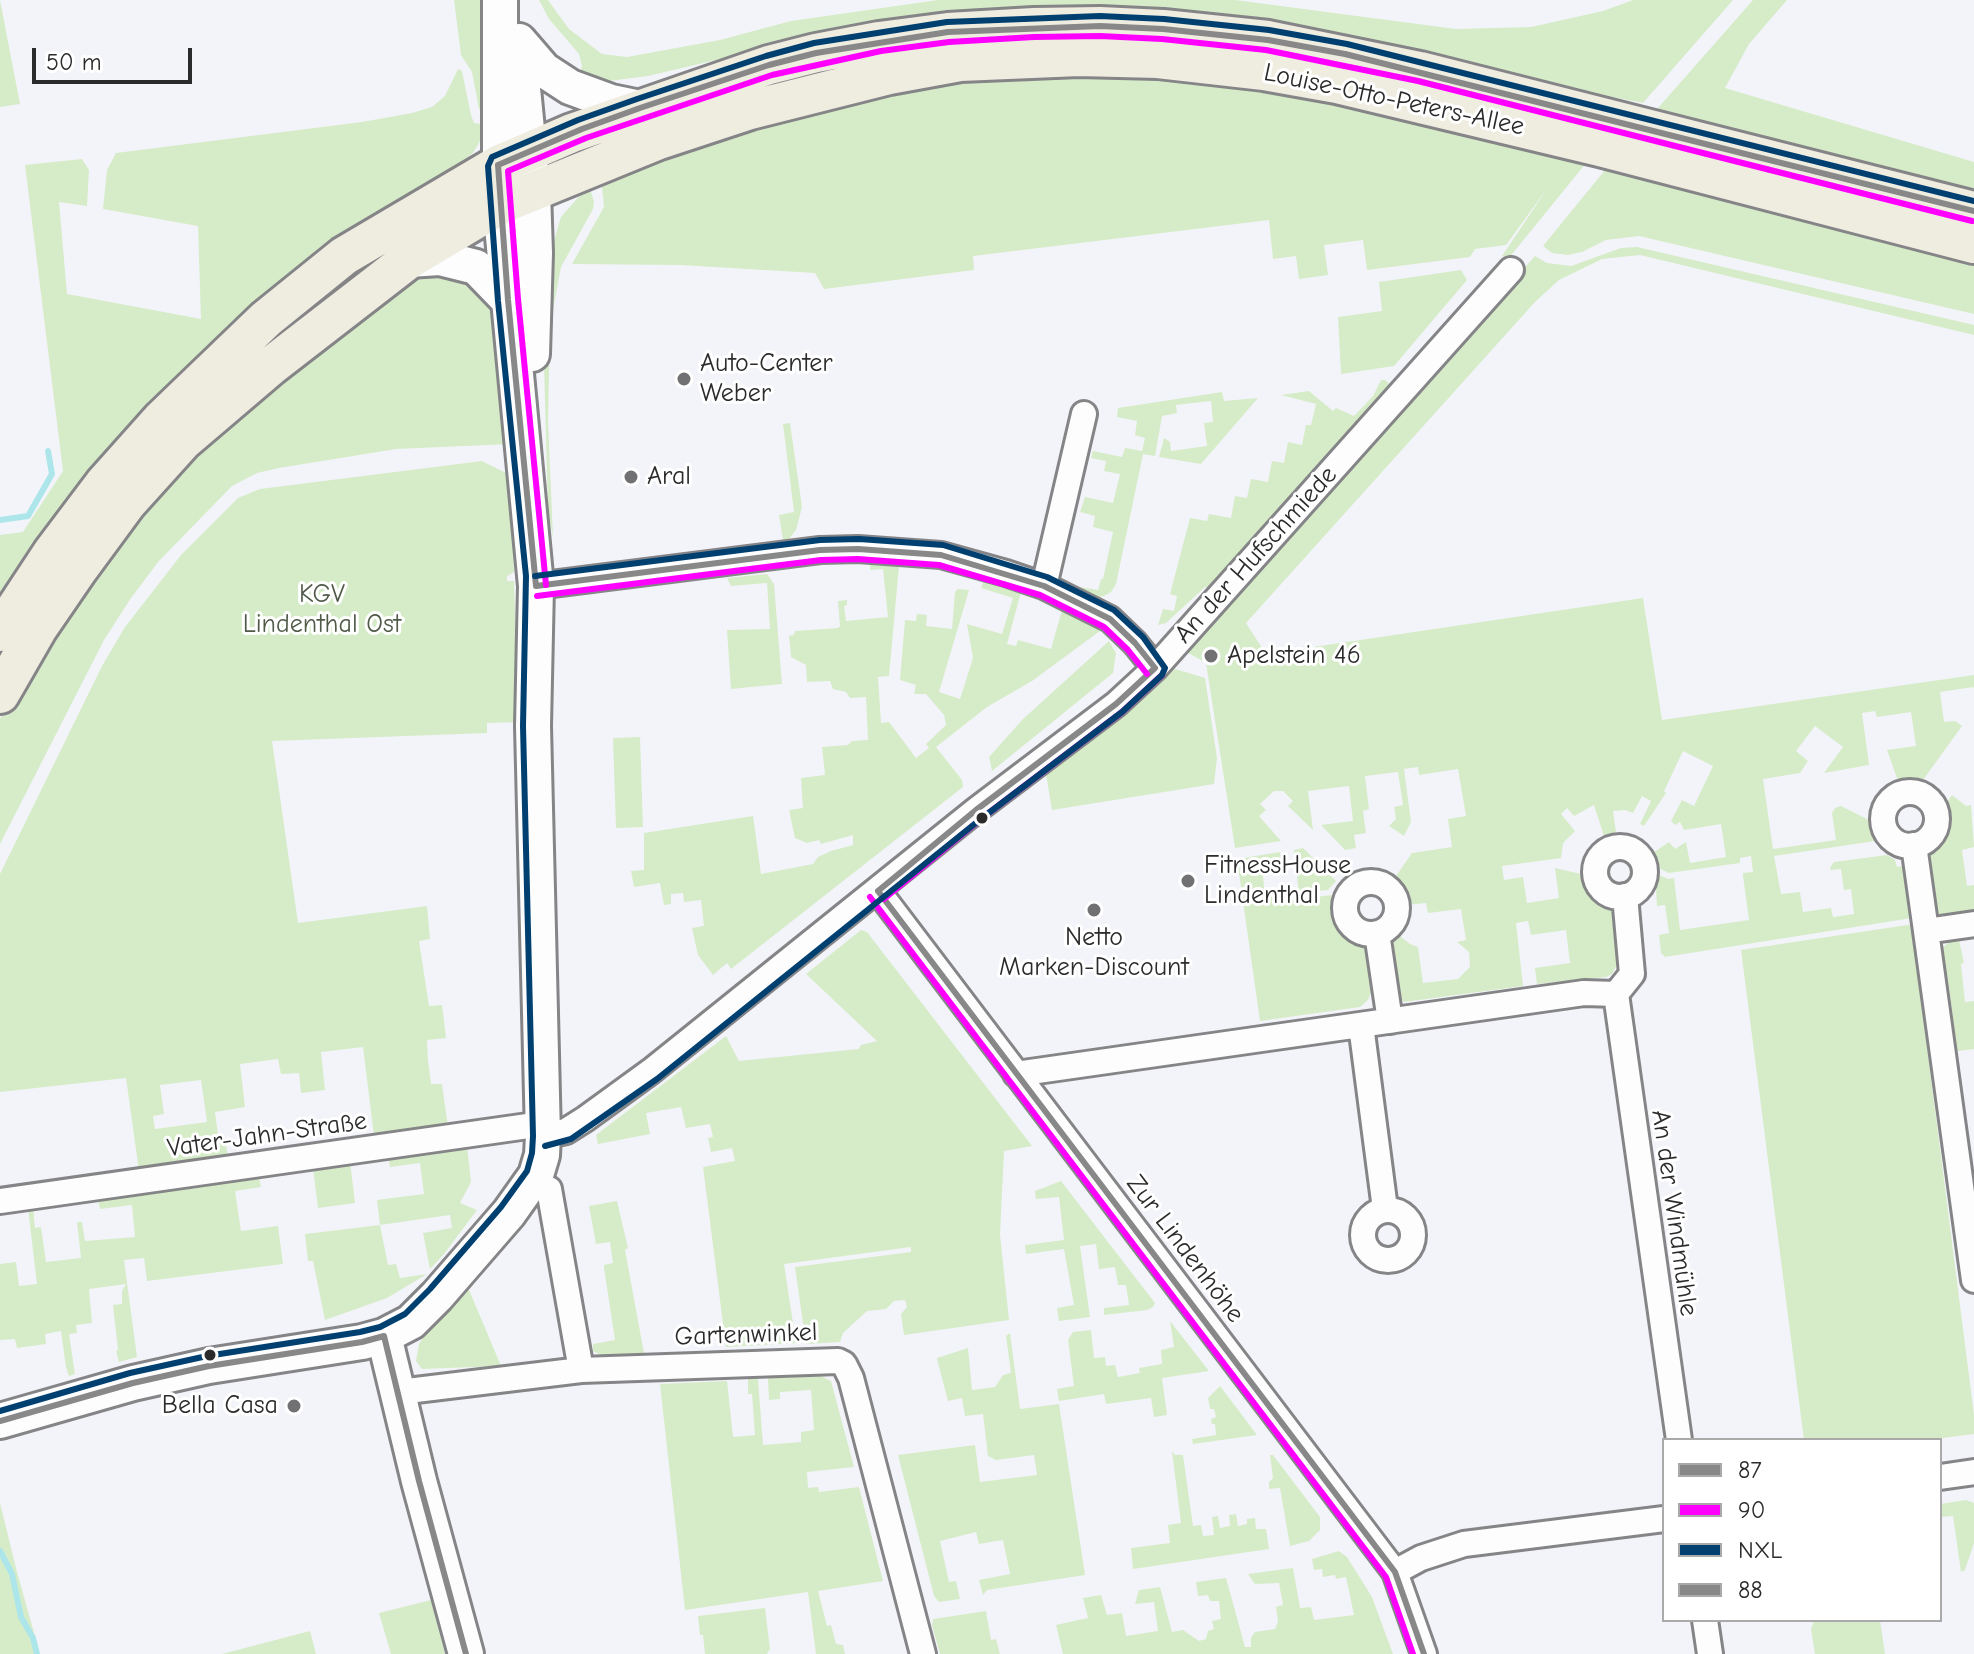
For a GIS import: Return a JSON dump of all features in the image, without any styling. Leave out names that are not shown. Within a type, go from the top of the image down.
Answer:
[{"type":"main road","name":"Louise-Otto-Peters-Allee","points":[[0,632],[52,553],[104,484],[209,372],[266,319],[344,256],[513,159],[582,129],[769,65],[879,41],[948,32],[1100,26],[1163,29],[1284,42],[1420,71],[1624,138],[1974,244]]},
{"type":"main road","name":"Louise-Otto-Peters-Allee","points":[[0,694],[38,628],[77,571],[127,503],[183,441],[271,366],[408,260],[516,198],[659,140],[750,110],[889,75],[960,62],[1006,58],[1158,59],[1264,71],[1624,138],[1974,211]]},
{"type":"street","points":[[500,0],[516,198],[508,300],[535,574]]},
{"type":"street","points":[[513,159],[519,41],[514,0]]},
{"type":"street","points":[[519,41],[544,70],[570,87],[611,102],[640,108]]},
{"type":"street","points":[[0,1421],[133,1383],[199,1368],[384,1336],[411,1322],[437,1296],[509,1213],[536,1175],[542,1155],[542,1130],[533,726],[535,574],[540,509],[533,367],[535,253],[516,198]]},
{"type":"street","points":[[408,260],[440,258],[476,267],[508,300]]},
{"type":"street","name":"An der Hufschmiede","points":[[542,1130],[566,1131],[651,1071],[976,810],[1116,704],[1155,668],[1511,270]]},
{"type":"street","points":[[1044,586],[1084,414]]},
{"type":"street","points":[[535,574],[818,550],[858,549],[941,555],[1044,586],[1110,619],[1155,668]]},
{"type":"street","points":[[1914,845],[1974,1280]]},
{"type":"street","name":"Zur Lindenhöhe","points":[[878,891],[1395,1572],[1424,1654]]},
{"type":"street","points":[[1016,1074],[1584,993],[1616,994],[1632,974],[1625,896]]},
{"type":"street","points":[[1926,931],[1974,924]]},
{"type":"street","points":[[1377,933],[1390,1021]]},
{"type":"street","name":"An der Windmühle","points":[[1616,994],[1679,1438]]},
{"type":"street","points":[[1361,1025],[1385,1209]]},
{"type":"street","name":"Vater-Jahn-Straße","points":[[0,1201],[542,1130]]},
{"type":"street","points":[[549,1189],[581,1370]]},
{"type":"street","points":[[384,1336],[466,1654]]},
{"type":"street","name":"Gartenwinkel","points":[[399,1392],[581,1370],[831,1360],[844,1364],[851,1378],[923,1654]]},
{"type":"street","points":[[1942,1477],[1974,1472]]},
{"type":"street","points":[[1395,1572],[1421,1558],[1464,1544],[1662,1519]]},
{"type":"street","points":[[1705,1622],[1710,1654]]},
{"type":"green space","points":[[0,0],[20,104],[0,107]]},
{"type":"green space","points":[[454,0],[488,0],[484,110],[479,109],[472,72],[461,55]]},
{"type":"green space","points":[[539,0],[548,0],[569,29],[602,54],[627,57],[720,40],[791,21],[938,0],[1235,0],[1456,29],[1531,27],[1603,11],[1633,0],[1733,0],[1643,103],[1612,97],[1609,104],[767,48],[648,76],[593,83],[579,79],[582,66],[579,54],[549,19]]},
{"type":"green space","points":[[1753,0],[1787,0],[1749,44],[1725,88],[1974,162],[1974,196],[1684,122],[1685,117],[1662,112],[1658,108]]},
{"type":"green space","points":[[458,69],[462,71],[474,123],[481,124],[480,141],[473,153],[443,177],[390,207],[0,605],[0,535],[23,532],[63,471],[25,165],[82,159],[89,170],[87,206],[59,202],[67,294],[201,319],[198,226],[103,209],[107,170],[116,153],[412,113],[432,107],[445,96]]},
{"type":"green space","points":[[954,74],[1223,76],[1587,162],[1508,259],[1502,256],[1549,186],[1506,245],[1475,249],[1470,257],[1367,270],[1363,240],[1324,245],[1328,275],[1299,279],[1296,256],[1273,259],[1269,220],[973,256],[974,270],[824,289],[815,273],[680,265],[572,264],[604,207],[601,178],[646,158]]},
{"type":"green space","points":[[1605,170],[1637,179],[1638,170],[1974,256],[1974,314],[1639,236],[1606,240],[1568,255],[1552,253],[1543,246]]},
{"type":"green space","points":[[589,185],[593,209],[561,267],[550,326],[548,420],[553,537],[548,511],[544,364],[550,254],[561,217]]},
{"type":"green space","points":[[1637,247],[1974,325],[1974,335],[1640,255],[1602,259],[1559,280],[1535,302],[1246,623],[1266,654],[1643,598],[1662,720],[1974,675],[1974,689],[1940,692],[1944,722],[1955,721],[1962,726],[1923,780],[1908,778],[1898,781],[1887,750],[1916,746],[1911,712],[1877,717],[1875,711],[1862,713],[1869,765],[1824,773],[1843,747],[1815,726],[1796,751],[1808,761],[1800,773],[1763,779],[1773,849],[1836,840],[1832,813],[1841,806],[1875,823],[1882,840],[1774,856],[1781,894],[1800,892],[1803,912],[1831,908],[1833,917],[1854,914],[1851,889],[1844,890],[1841,869],[1830,870],[1831,866],[1834,862],[1887,855],[1895,860],[1897,867],[1904,866],[1912,918],[1665,957],[1661,953],[1659,935],[1669,933],[1665,905],[1657,906],[1655,873],[1668,879],[1674,878],[1680,930],[1749,920],[1743,873],[1753,872],[1751,856],[1740,858],[1740,863],[1669,873],[1656,867],[1653,853],[1669,842],[1675,849],[1686,842],[1690,863],[1726,857],[1721,824],[1684,830],[1680,822],[1675,825],[1671,821],[1682,800],[1694,806],[1713,766],[1683,751],[1664,791],[1666,793],[1644,826],[1640,824],[1651,801],[1642,796],[1633,813],[1613,811],[1616,832],[1604,836],[1594,805],[1574,816],[1567,808],[1561,814],[1575,831],[1563,843],[1561,858],[1502,866],[1504,880],[1523,877],[1527,903],[1559,898],[1555,868],[1585,875],[1591,892],[1612,911],[1618,928],[1619,961],[1612,974],[1537,984],[1535,968],[1570,963],[1566,930],[1531,935],[1528,921],[1516,923],[1523,986],[1404,1002],[1396,993],[1390,954],[1396,933],[1418,947],[1423,983],[1458,979],[1470,967],[1469,952],[1457,942],[1466,940],[1461,909],[1428,913],[1426,903],[1407,905],[1405,891],[1396,876],[1412,853],[1452,847],[1448,819],[1466,816],[1458,769],[1419,775],[1418,767],[1404,769],[1411,822],[1404,836],[1389,826],[1396,819],[1394,807],[1403,805],[1398,772],[1365,776],[1369,809],[1363,811],[1366,833],[1354,835],[1356,848],[1345,850],[1321,825],[1353,821],[1349,786],[1308,791],[1313,830],[1288,806],[1293,801],[1283,791],[1274,791],[1260,804],[1266,810],[1259,816],[1281,841],[1235,848],[1206,663],[1183,650],[1535,256],[1547,263],[1571,266],[1621,248]]},
{"type":"green space","points":[[455,267],[494,299],[511,444],[396,449],[279,468],[257,473],[232,486],[159,561],[131,598],[104,640],[0,844],[0,719],[29,665],[173,469],[414,275]]},
{"type":"green space","points":[[1461,270],[1467,280],[1394,366],[1341,374],[1338,317],[1382,311],[1379,282]]},
{"type":"green space","points":[[1381,380],[1393,387],[1213,590],[1205,587],[1166,623],[1158,625],[1163,609],[1174,611],[1177,596],[1170,594],[1190,518],[1207,521],[1209,514],[1231,518],[1235,496],[1247,498],[1251,479],[1268,482],[1272,461],[1284,463],[1288,442],[1302,445],[1306,425],[1311,425],[1316,404],[1281,395],[1309,391],[1333,411],[1336,408],[1354,416],[1373,396]]},
{"type":"green space","points":[[1222,392],[1224,401],[1258,398],[1201,464],[1159,457],[1164,438],[1170,442],[1171,451],[1207,446],[1204,423],[1213,422],[1211,401],[1176,405],[1177,413],[1162,416],[1155,456],[1143,454],[1116,584],[1104,596],[1096,598],[1086,592],[1080,587],[1098,590],[1103,579],[1113,532],[1093,527],[1095,516],[1080,512],[1085,497],[1113,503],[1120,474],[1104,471],[1106,461],[1091,458],[1093,451],[1122,457],[1125,448],[1142,451],[1145,438],[1135,435],[1137,421],[1117,417],[1118,408]]},
{"type":"green space","points":[[790,423],[802,507],[796,530],[789,539],[783,540],[779,515],[794,512],[783,424]]},
{"type":"green space","name":"KGV Lindenthal Ost","points":[[482,461],[510,475],[514,572],[507,576],[507,581],[514,581],[519,722],[487,723],[487,733],[272,741],[298,923],[427,906],[430,939],[419,941],[429,1006],[442,1005],[446,1038],[427,1040],[428,1060],[431,1084],[442,1084],[448,1127],[374,1136],[363,1047],[321,1052],[325,1090],[301,1093],[299,1073],[281,1074],[278,1059],[240,1064],[245,1107],[215,1112],[219,1143],[226,1143],[228,1160],[139,1171],[126,1078],[0,1092],[0,874],[102,666],[125,627],[181,555],[238,498],[260,489]],"holes":[[[201,1080],[207,1122],[155,1129],[153,1116],[164,1114],[160,1085]]]},
{"type":"green space","points":[[870,564],[899,566],[889,676],[878,677],[881,723],[889,722],[916,758],[929,748],[926,744],[946,725],[944,715],[926,694],[914,694],[916,685],[900,680],[905,620],[916,621],[917,614],[927,615],[926,626],[952,629],[955,592],[958,589],[969,590],[939,692],[960,699],[973,658],[967,624],[1002,634],[1013,598],[981,588],[984,580],[1021,592],[1007,644],[1016,646],[1018,640],[1051,649],[1062,610],[1100,631],[1032,681],[987,707],[936,747],[962,780],[963,787],[731,969],[727,963],[713,975],[698,955],[692,928],[704,926],[701,900],[684,902],[683,893],[671,894],[671,904],[664,905],[660,883],[634,887],[631,871],[644,870],[644,833],[753,816],[761,874],[813,864],[818,857],[853,845],[853,835],[821,844],[819,840],[807,843],[795,838],[789,810],[803,808],[801,778],[825,775],[822,747],[868,740],[866,697],[850,698],[846,692],[833,689],[830,681],[807,682],[806,665],[791,657],[789,636],[794,635],[795,631],[838,628],[838,601],[847,600],[844,606],[846,621],[888,617],[883,569],[870,570]]},
{"type":"green space","points":[[767,574],[774,584],[782,684],[731,689],[727,630],[770,629],[767,583],[731,586],[727,578]]},
{"type":"green space","points":[[1109,641],[1116,653],[1113,673],[992,771],[989,757],[1023,719]]},
{"type":"green space","points":[[1172,668],[1205,678],[1217,758],[1214,784],[1052,810],[1045,768],[1131,705]]},
{"type":"green space","points":[[640,737],[643,827],[616,828],[613,738]]},
{"type":"green space","points":[[1952,795],[1966,806],[1971,805],[1974,847],[1962,850],[1967,886],[1974,885],[1974,910],[1942,915],[1936,912],[1930,901],[1927,857],[1944,833],[1946,803]]},
{"type":"green space","points":[[1303,848],[1336,881],[1328,890],[1299,893],[1294,850]]},
{"type":"green space","points":[[1280,852],[1281,862],[1262,865],[1265,898],[1273,897],[1274,902],[1332,895],[1341,924],[1366,947],[1371,992],[1360,1007],[1260,1021],[1237,859]]},
{"type":"green space","points":[[1914,924],[1914,945],[1974,1434],[1942,1438],[1804,1438],[1741,950]]},
{"type":"green space","points":[[861,930],[867,932],[1032,1146],[1004,1151],[1000,1235],[1009,1320],[904,1335],[901,1314],[907,1307],[905,1300],[894,1301],[886,1309],[867,1311],[843,1333],[840,1342],[806,1344],[795,1267],[911,1252],[911,1247],[784,1264],[796,1343],[726,1347],[703,1167],[735,1161],[732,1148],[711,1152],[708,1138],[713,1137],[710,1124],[686,1128],[681,1107],[646,1113],[650,1134],[598,1144],[596,1135],[726,1036],[739,1061],[859,1049],[861,1045],[877,1041],[806,974]]},
{"type":"green space","points":[[1958,935],[1964,963],[1961,964],[1965,1002],[1974,1001],[1974,1049],[1950,1052],[1946,1026],[1953,1016],[1947,975],[1938,967],[1943,947]]},
{"type":"green space","points":[[467,1145],[471,1182],[460,1203],[477,1210],[430,1269],[423,1233],[452,1228],[450,1215],[380,1225],[377,1200],[424,1194],[420,1163],[390,1167],[388,1156]]},
{"type":"green space","points":[[350,1161],[355,1203],[318,1208],[313,1168]]},
{"type":"green space","points":[[259,1177],[261,1187],[235,1191],[241,1231],[278,1226],[283,1264],[147,1281],[144,1258],[124,1260],[137,1357],[119,1362],[116,1351],[113,1305],[122,1304],[122,1291],[126,1284],[89,1289],[92,1323],[76,1325],[77,1333],[69,1334],[75,1374],[69,1376],[66,1367],[61,1331],[45,1334],[46,1344],[17,1348],[15,1339],[0,1340],[0,1264],[16,1262],[19,1286],[37,1284],[28,1208],[33,1207],[35,1228],[41,1227],[46,1262],[81,1258],[77,1222],[82,1222],[85,1241],[135,1237],[132,1205],[100,1209],[98,1200]]},
{"type":"green space","points":[[1061,1181],[1155,1303],[1153,1307],[1104,1315],[1104,1308],[1129,1305],[1126,1285],[1118,1285],[1115,1267],[1099,1269],[1096,1244],[1080,1246],[1090,1317],[1059,1321],[1057,1308],[1074,1305],[1064,1249],[1026,1254],[1025,1245],[1064,1240],[1059,1197],[1036,1199],[1035,1191]]},
{"type":"green space","points":[[617,1201],[628,1248],[625,1250],[644,1353],[601,1355],[593,1351],[593,1344],[615,1340],[604,1268],[604,1265],[613,1263],[610,1242],[596,1244],[589,1206]]},
{"type":"green space","points":[[380,1225],[388,1265],[396,1264],[400,1278],[427,1274],[387,1298],[325,1320],[313,1261],[308,1261],[305,1234]]},
{"type":"green space","points":[[467,1285],[501,1366],[422,1369],[416,1361],[419,1344],[432,1323]]},
{"type":"green space","points":[[1170,1321],[1209,1371],[1162,1378],[1167,1415],[1154,1417],[1151,1398],[1106,1404],[1104,1394],[1059,1401],[1057,1389],[1074,1386],[1068,1340],[1073,1332],[1091,1330],[1094,1358],[1105,1357],[1106,1366],[1115,1365],[1118,1377],[1140,1373],[1139,1368],[1162,1364],[1161,1350],[1174,1347]]},
{"type":"green space","points":[[1010,1333],[1020,1409],[1059,1404],[1085,1575],[987,1590],[983,1595],[979,1580],[1010,1574],[1003,1540],[979,1544],[976,1532],[940,1541],[949,1582],[956,1581],[960,1599],[939,1602],[934,1596],[898,1455],[975,1445],[980,1482],[1037,1475],[1034,1455],[996,1460],[988,1456],[983,1414],[965,1416],[962,1398],[948,1401],[937,1358],[968,1348],[972,1390],[995,1387],[1003,1375],[1011,1373],[1006,1336]]},
{"type":"green space","points":[[821,1376],[831,1381],[854,1467],[807,1472],[808,1488],[818,1487],[819,1492],[859,1487],[883,1581],[818,1591],[827,1626],[831,1625],[836,1644],[843,1645],[845,1654],[816,1654],[808,1592],[685,1610],[660,1384],[727,1381],[733,1437],[755,1435],[748,1379],[758,1379],[763,1445],[801,1442],[801,1432],[814,1430],[811,1390],[780,1392],[780,1399],[769,1400],[768,1378]]},
{"type":"green space","points":[[1220,1386],[1257,1435],[1193,1444],[1192,1439],[1216,1435],[1211,1419],[1216,1417],[1214,1409],[1210,1409],[1208,1398]]},
{"type":"green space","points":[[1172,1451],[1175,1455],[1183,1455],[1193,1526],[1201,1525],[1203,1536],[1214,1535],[1212,1517],[1218,1516],[1220,1528],[1230,1526],[1229,1515],[1236,1514],[1238,1526],[1247,1524],[1247,1519],[1255,1518],[1256,1529],[1266,1529],[1269,1549],[1133,1569],[1131,1548],[1170,1543],[1168,1525],[1181,1523]]},
{"type":"green space","points":[[1270,1455],[1320,1517],[1320,1530],[1309,1541],[1290,1546],[1280,1488],[1269,1489],[1273,1478]]},
{"type":"green space","points":[[1966,1500],[1974,1503],[1974,1543],[1965,1570],[1961,1572],[1953,1516],[1942,1517],[1942,1504]]},
{"type":"green space","points":[[0,1503],[17,1572],[40,1654],[0,1654]]},
{"type":"green space","points":[[1339,1551],[1347,1557],[1372,1597],[1393,1654],[1063,1654],[1056,1625],[1088,1618],[1083,1598],[1101,1595],[1107,1615],[1122,1613],[1126,1636],[1158,1631],[1154,1602],[1135,1604],[1139,1590],[1160,1587],[1172,1632],[1183,1630],[1199,1641],[1206,1639],[1208,1631],[1214,1629],[1212,1621],[1221,1619],[1219,1601],[1210,1601],[1208,1595],[1198,1596],[1196,1582],[1226,1578],[1245,1647],[1251,1647],[1255,1632],[1275,1629],[1278,1622],[1276,1607],[1283,1605],[1279,1583],[1255,1584],[1248,1574],[1293,1568],[1300,1608],[1311,1607],[1314,1620],[1354,1615],[1346,1577],[1323,1577],[1322,1569],[1314,1570],[1312,1559]]},
{"type":"green space","points":[[431,1600],[445,1654],[391,1654],[379,1613]]},
{"type":"green space","points":[[765,1608],[770,1649],[767,1654],[705,1654],[698,1616]]},
{"type":"green space","points":[[986,1611],[991,1640],[996,1639],[1000,1654],[940,1654],[933,1619]]},
{"type":"green space","points":[[1813,1622],[1880,1622],[1885,1654],[1815,1654],[1811,1629]]},
{"type":"green space","points":[[310,1631],[316,1654],[222,1654]]},
{"type":"waterway","points":[[0,520],[28,516],[52,474],[48,451]]},
{"type":"waterway","points":[[0,1551],[12,1574],[21,1617],[33,1638],[37,1654]]},
{"type":"transit line","name":"NXL","points":[[0,1411],[130,1373],[207,1356],[380,1327],[405,1314],[430,1289],[501,1207],[527,1171],[533,1136],[523,726],[526,576],[498,301],[488,166],[492,157],[578,120],[637,99],[814,43],[947,22],[1100,16],[1269,30],[1347,44],[1974,201]]},
{"type":"transit line","name":"87","points":[[498,165],[640,108],[769,65],[816,53],[948,32],[1100,26],[1268,40],[1345,54],[1974,211]]},
{"type":"transit line","name":"90","points":[[546,585],[508,171],[586,138],[772,75],[881,51],[949,42],[1034,37],[1162,39],[1266,50],[1418,81],[1972,221]]},
{"type":"transit line","name":"87","points":[[498,165],[536,586]]},
{"type":"transit line","name":"NXL","points":[[535,576],[820,540],[859,539],[943,545],[1047,577],[1114,610],[1143,637],[1165,668],[1162,675],[1122,712],[982,818],[657,1079],[571,1139],[545,1146]]},
{"type":"transit line","name":"87","points":[[536,586],[820,550],[858,549],[941,555],[1044,586],[1110,619],[1155,668]]},
{"type":"transit line","name":"90","points":[[537,596],[821,560],[858,559],[939,565],[1040,595],[1104,627],[1147,674]]},
{"type":"transit line","name":"87","points":[[878,891],[976,810],[1116,704],[1155,668]]},
{"type":"transit line","name":"90","points":[[884,899],[982,818],[1122,712],[1162,675]]},
{"type":"transit line","name":"87","points":[[878,891],[1395,1572],[1424,1654]]},
{"type":"transit line","name":"90","points":[[870,897],[1386,1577],[1413,1654]]},
{"type":"transit line","name":"88","points":[[384,1336],[466,1654]]},
{"type":"transit line","name":"88","points":[[0,1421],[133,1383],[209,1366],[384,1336]]},
{"type":"place","name":"Auto-Center Weber","points":[[684,379]]},
{"type":"place","name":"Aral","points":[[631,477]]},
{"type":"place","name":"Apelstein 46","points":[[1211,656]]},
{"type":"place","name":"FitnessHouse Lindenthal","points":[[1188,881]]},
{"type":"place","name":"Netto Marken-Discount","points":[[1094,910]]},
{"type":"place","name":"Bella Casa","points":[[294,1406]]}]
